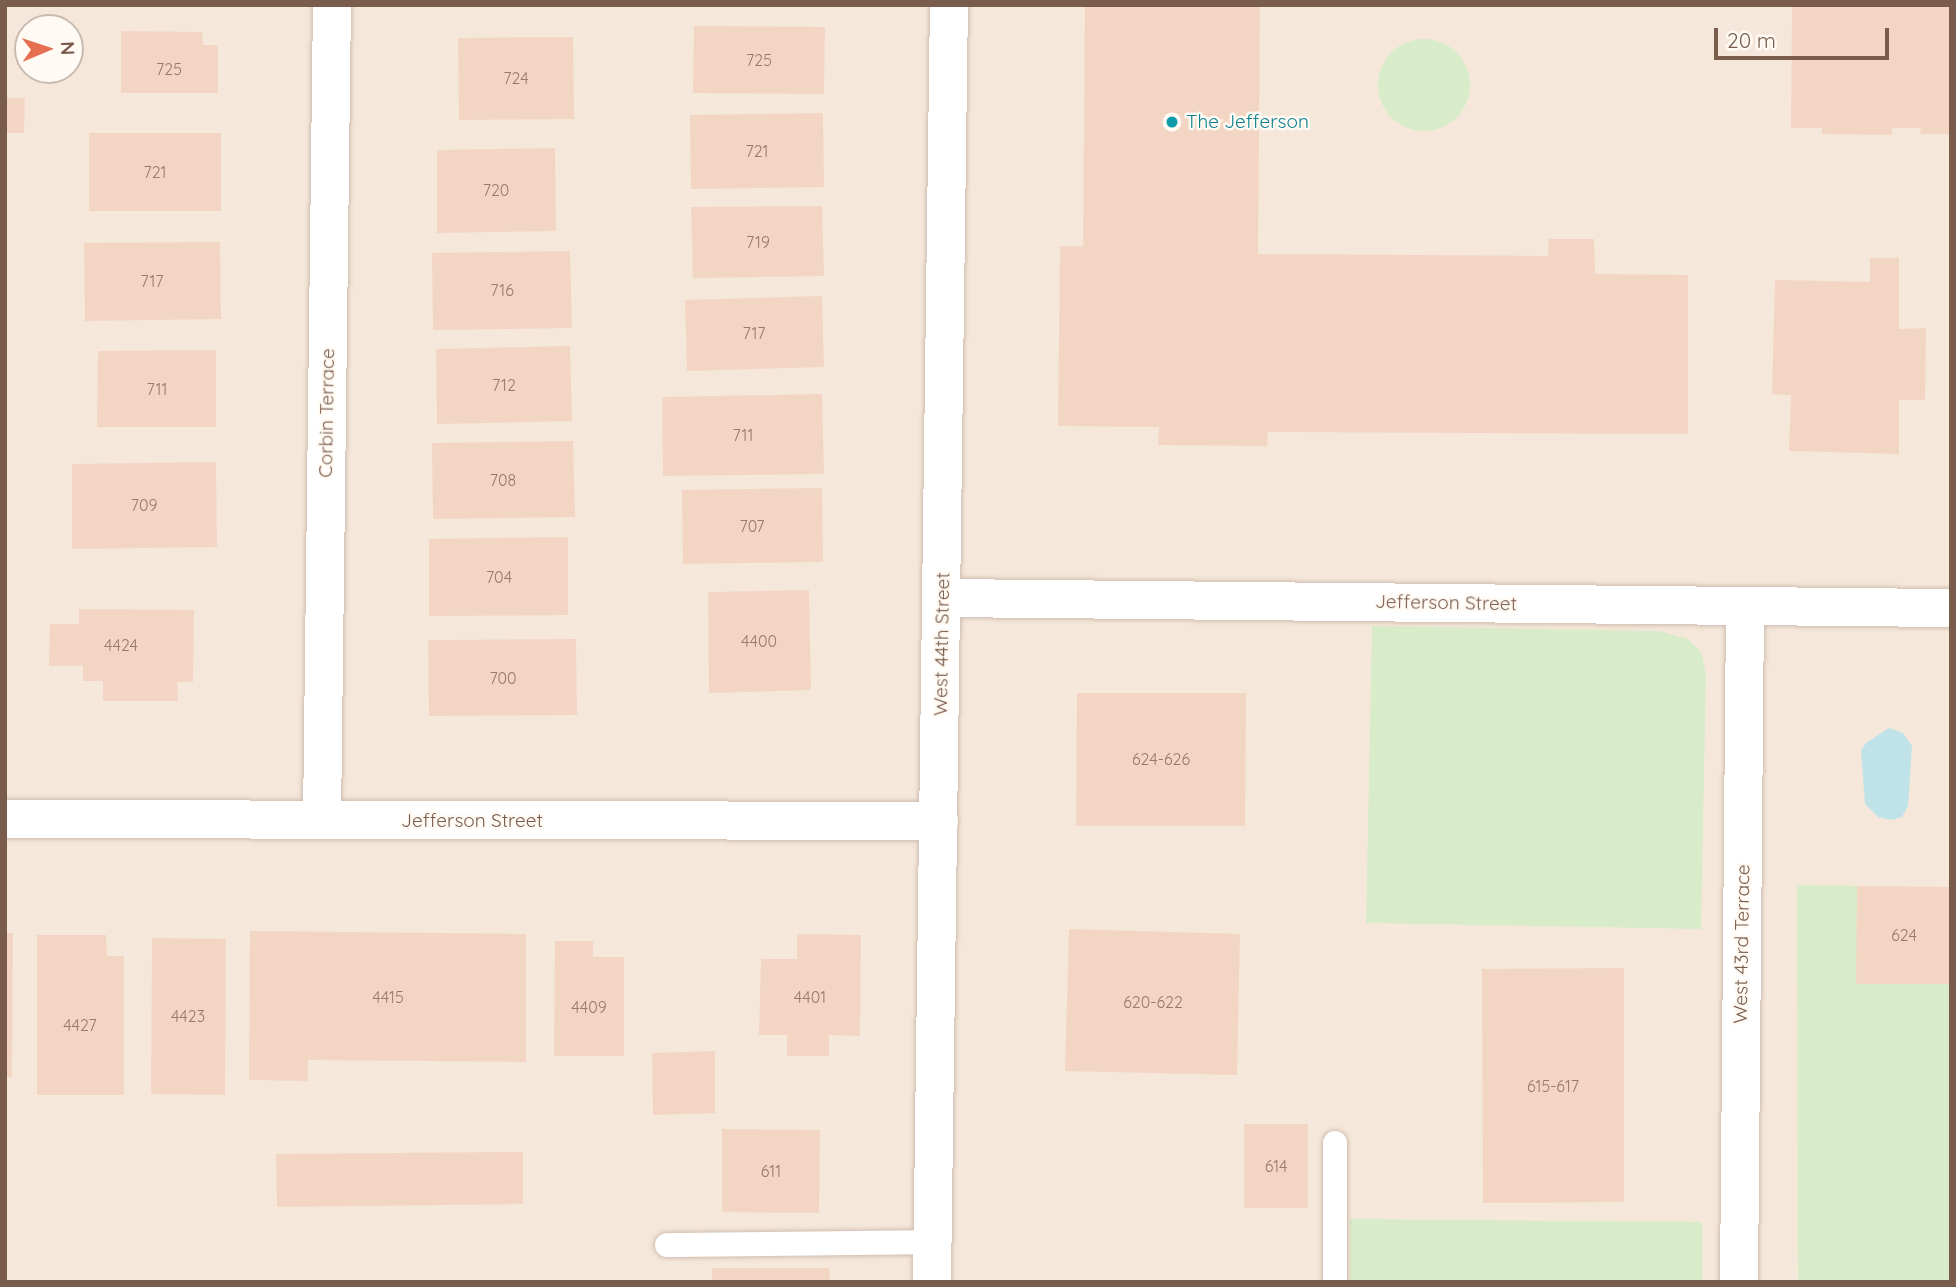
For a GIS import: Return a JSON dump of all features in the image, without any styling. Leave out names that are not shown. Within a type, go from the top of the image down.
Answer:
[{"type":"street","name":"Corbin Terrace","points":[[322,820],[332,5]]},
{"type":"street","name":"West 44th Street","points":[[932,1282],[949,5]]},
{"type":"street","name":"Jefferson Street","points":[[942,598],[1951,608]]},
{"type":"street","name":"West 43rd Terrace","points":[[1739,1282],[1745,606]]},
{"type":"street","name":"Jefferson Street","points":[[5,819],[939,821]]},
{"type":"lane","points":[[1335,1143],[1335,1282]]},
{"type":"lane","points":[[667,1245],[932,1242]]},
{"type":"shaded area","points":[[5,5],[1951,5],[1951,1282],[5,1282]]},
{"type":"green space","points":[[1424,39],[1442,43],[1457,52],[1466,67],[1470,85],[1466,103],[1457,118],[1442,127],[1424,131],[1406,127],[1391,118],[1382,103],[1378,85],[1382,67],[1391,52],[1406,43]]},
{"type":"green space","points":[[1372,626],[1660,631],[1688,639],[1701,652],[1706,674],[1701,929],[1366,923]]},
{"type":"green space","points":[[1797,885],[1857,886],[1857,984],[1951,984],[1951,1282],[1798,1282]]},
{"type":"green space","points":[[1350,1219],[1702,1222],[1702,1282],[1350,1282]]},
{"type":"water","points":[[1889,728],[1903,733],[1912,746],[1908,806],[1902,817],[1891,820],[1878,817],[1865,804],[1861,751],[1866,743]]},
{"type":"building","name":"The Jefferson","points":[[1085,5],[1260,5],[1258,254],[1548,256],[1549,239],[1594,239],[1595,274],[1688,275],[1688,434],[1268,432],[1267,446],[1158,445],[1159,427],[1058,426],[1060,246],[1083,246]]},
{"type":"building","points":[[1792,5],[1951,5],[1951,134],[1920,134],[1921,128],[1892,128],[1892,135],[1822,134],[1822,128],[1791,128]]},
{"type":"building","points":[[694,26],[825,27],[824,94],[693,93]]},
{"type":"building","points":[[121,31],[202,32],[203,45],[218,45],[218,93],[121,93]]},
{"type":"building","points":[[573,37],[574,119],[459,120],[458,38]]},
{"type":"building","points":[[5,98],[25,98],[24,133],[5,133]]},
{"type":"building","points":[[823,113],[824,187],[691,189],[690,115]]},
{"type":"building","points":[[89,133],[221,133],[221,211],[89,211]]},
{"type":"building","points":[[555,148],[556,231],[437,233],[437,150]]},
{"type":"building","points":[[822,206],[824,276],[693,278],[691,207]]},
{"type":"building","points":[[220,242],[221,319],[85,321],[84,243]]},
{"type":"building","points":[[570,251],[572,328],[433,330],[432,253]]},
{"type":"building","points":[[1870,258],[1899,258],[1899,329],[1926,328],[1925,400],[1899,400],[1899,454],[1789,451],[1791,395],[1772,394],[1775,280],[1870,282]]},
{"type":"building","points":[[822,296],[824,367],[687,371],[685,300]]},
{"type":"building","points":[[570,346],[572,421],[437,424],[436,349]]},
{"type":"building","points":[[216,350],[216,427],[97,427],[98,351]]},
{"type":"building","points":[[822,394],[824,474],[663,476],[662,397]]},
{"type":"building","points":[[573,441],[575,517],[433,519],[432,443]]},
{"type":"building","points":[[216,462],[217,547],[72,549],[72,464]]},
{"type":"building","points":[[822,488],[823,562],[683,564],[682,490]]},
{"type":"building","points":[[568,537],[568,615],[429,616],[429,539]]},
{"type":"building","points":[[809,590],[811,690],[709,693],[708,592]]},
{"type":"building","points":[[79,609],[194,610],[193,682],[177,682],[178,701],[103,701],[103,681],[83,681],[83,666],[49,666],[50,624],[79,624]]},
{"type":"building","points":[[576,639],[577,715],[429,716],[428,640]]},
{"type":"building","points":[[1077,693],[1246,693],[1245,826],[1076,826]]},
{"type":"building","points":[[1857,886],[1951,887],[1951,984],[1856,984]]},
{"type":"building","points":[[1069,929],[1240,934],[1237,1075],[1065,1071]]},
{"type":"building","points":[[250,931],[526,934],[526,1062],[308,1060],[308,1081],[249,1080]]},
{"type":"building","points":[[5,933],[13,933],[12,1077],[5,1077]]},
{"type":"building","points":[[797,934],[861,935],[860,1036],[829,1035],[829,1056],[787,1056],[787,1035],[759,1035],[761,959],[797,959]]},
{"type":"building","points":[[37,935],[106,935],[107,956],[124,956],[124,1095],[37,1095]]},
{"type":"building","points":[[152,938],[226,939],[225,1095],[151,1094]]},
{"type":"building","points":[[555,941],[593,941],[593,957],[624,957],[624,1056],[554,1056]]},
{"type":"building","points":[[1624,968],[1624,1202],[1483,1203],[1482,969]]},
{"type":"building","points":[[715,1051],[715,1113],[653,1115],[652,1053]]},
{"type":"building","points":[[1244,1124],[1308,1124],[1308,1208],[1244,1208]]},
{"type":"building","points":[[722,1129],[820,1130],[819,1213],[722,1212]]},
{"type":"building","points":[[523,1152],[523,1204],[277,1207],[276,1154]]},
{"type":"building","points":[[712,1268],[829,1268],[830,1282],[712,1282]]},
{"type":"place","name":"The Jefferson","points":[[1172,122]]}]
